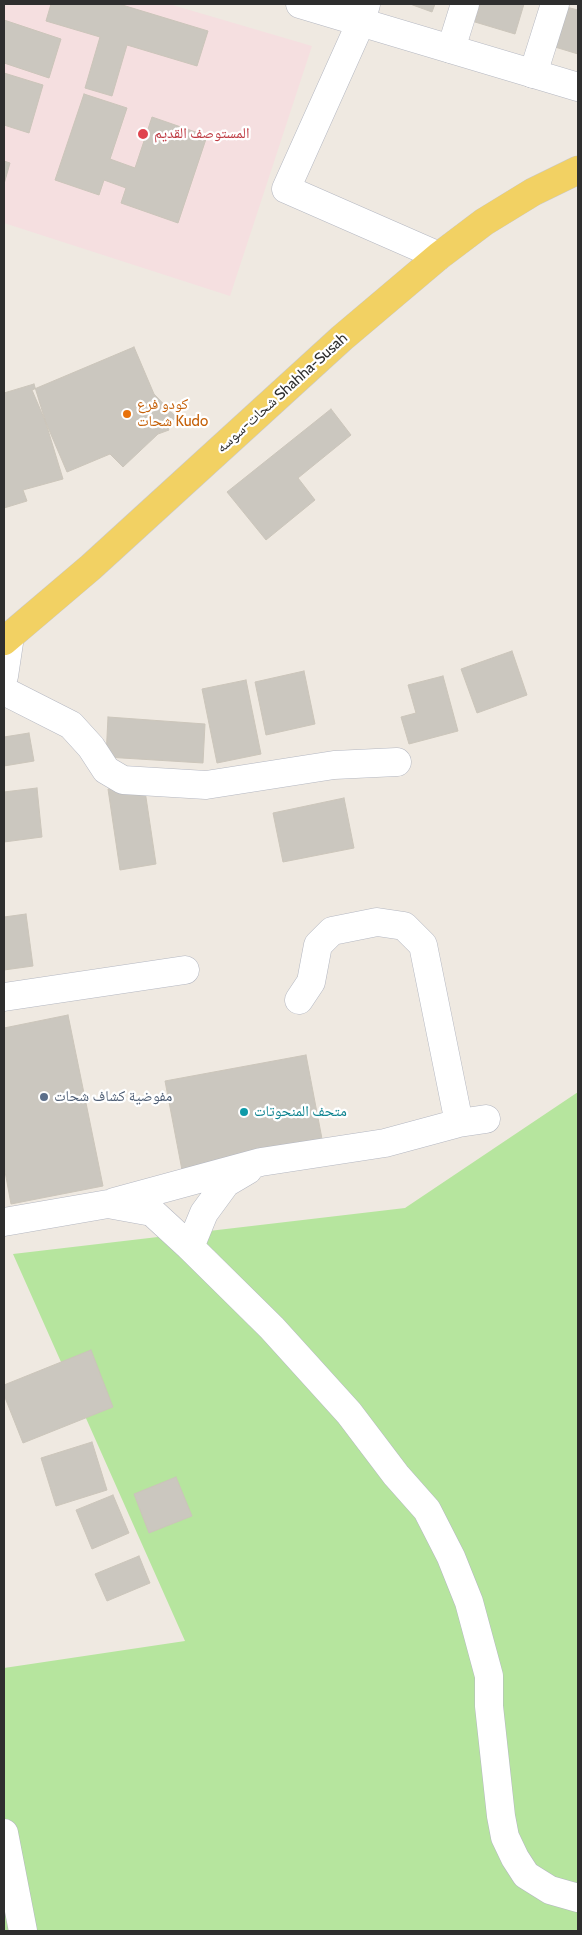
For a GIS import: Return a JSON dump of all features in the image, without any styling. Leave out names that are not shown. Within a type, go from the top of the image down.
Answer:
[{"type":"main road","name":"شحات-سوسه Shahha-Susah","points":[[7,638],[91,567],[342,338],[439,256],[484,222],[508,207],[533,192],[578,170]]},
{"type":"street","points":[[300,4],[364,13],[451,49],[578,87]]},
{"type":"street","points":[[451,49],[465,4]]},
{"type":"street","points":[[533,74],[555,4]]},
{"type":"street","points":[[364,13],[286,189],[439,256]]},
{"type":"street","points":[[4,676],[7,638]]},
{"type":"street","points":[[4,692],[70,725],[91,747],[106,770],[123,780],[206,785],[334,766],[397,762]]},
{"type":"street","points":[[299,1000],[311,982],[318,944],[332,931],[377,922],[404,926],[423,945],[459,1124]]},
{"type":"street","points":[[4,997],[186,970]]},
{"type":"street","points":[[4,1222],[108,1204],[261,1162],[385,1143],[486,1119]]},
{"type":"street","points":[[190,1247],[204,1213],[226,1183],[261,1162]]},
{"type":"street","points":[[108,1204],[152,1212],[190,1247],[272,1328],[349,1413],[396,1475],[426,1510],[451,1557],[469,1602],[488,1676],[490,1715],[505,1837],[526,1875],[550,1890],[578,1898]]},
{"type":"street","points":[[4,1833],[23,1931]]},
{"type":"shaded area","name":"المستوصف القديم","points":[[4,4],[169,4],[312,46],[230,296],[4,223]]},
{"type":"green space","points":[[578,1092],[578,1931],[4,1931],[4,1668],[185,1641],[13,1254],[405,1208]]},
{"type":"building","points":[[51,4],[119,4],[208,31],[197,66],[127,45],[112,96],[85,88],[100,37],[46,21]]},
{"type":"building","points":[[410,4],[435,4],[432,12]]},
{"type":"building","points":[[480,4],[524,4],[515,34],[475,22]]},
{"type":"building","points":[[566,7],[578,10],[578,54],[555,47]]},
{"type":"building","points":[[4,20],[61,39],[49,78],[4,63]]},
{"type":"building","points":[[4,73],[43,85],[29,133],[4,125]]},
{"type":"building","points":[[84,94],[127,108],[110,159],[135,168],[152,117],[207,136],[178,223],[121,203],[126,188],[104,180],[99,195],[55,180]]},
{"type":"building","points":[[4,161],[10,163],[4,184]]},
{"type":"building","points":[[134,347],[154,394],[176,417],[167,426],[169,430],[158,434],[123,467],[110,454],[67,472],[32,390]]},
{"type":"building","points":[[34,384],[63,479],[23,490],[27,501],[4,508],[4,393]]},
{"type":"building","points":[[331,409],[351,435],[298,478],[315,500],[266,540],[227,492]]},
{"type":"building","points":[[512,651],[527,695],[477,713],[461,669]]},
{"type":"building","points":[[304,671],[315,724],[266,735],[255,682]]},
{"type":"building","points":[[443,676],[458,731],[409,744],[401,717],[416,713],[408,685]]},
{"type":"building","points":[[246,680],[261,754],[217,763],[202,689]]},
{"type":"building","points":[[108,717],[205,724],[203,763],[106,757]]},
{"type":"building","points":[[29,733],[34,761],[4,766],[4,737]]},
{"type":"building","points":[[144,784],[156,864],[120,870],[108,789]]},
{"type":"building","points":[[37,788],[42,837],[4,842],[4,792]]},
{"type":"building","points":[[344,798],[354,848],[283,862],[273,813]]},
{"type":"building","points":[[26,914],[33,966],[4,970],[4,917]]},
{"type":"building","name":"مفوضية كشاف شحات","points":[[68,1015],[103,1186],[11,1204],[4,1166],[4,1028]]},
{"type":"building","name":"متحف المنحوتات","points":[[306,1055],[323,1144],[182,1170],[165,1081]]},
{"type":"building","points":[[91,1350],[113,1407],[23,1443],[4,1395],[4,1385]]},
{"type":"building","points":[[92,1442],[107,1490],[56,1506],[41,1458]]},
{"type":"building","points":[[176,1477],[192,1516],[149,1533],[134,1494]]},
{"type":"building","points":[[113,1495],[129,1533],[92,1549],[76,1510]]},
{"type":"building","points":[[139,1556],[150,1583],[107,1601],[95,1574]]},
{"type":"place","name":"المستوصف القديم","points":[[143,134]]},
{"type":"place","name":"كودو فرع شحات Kudo","points":[[127,414]]},
{"type":"place","name":"مفوضية كشاف شحات","points":[[44,1097]]},
{"type":"place","name":"متحف المنحوتات","points":[[244,1112]]}]
